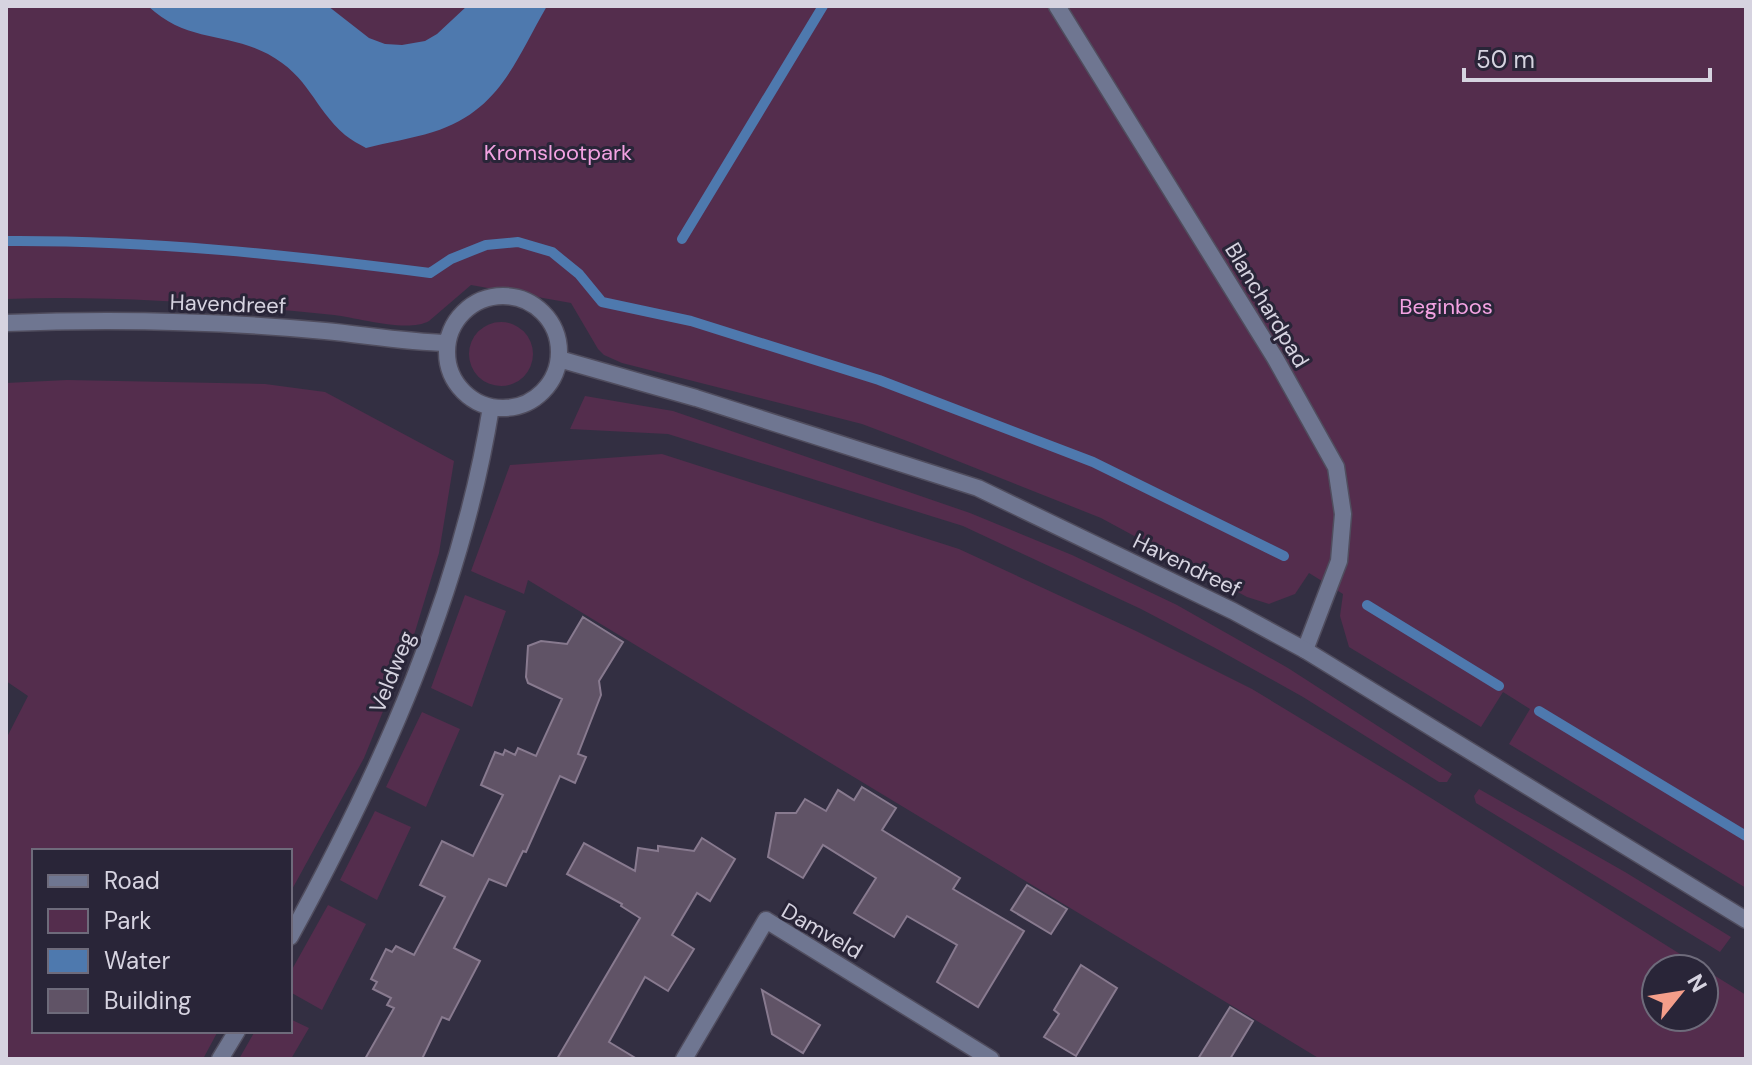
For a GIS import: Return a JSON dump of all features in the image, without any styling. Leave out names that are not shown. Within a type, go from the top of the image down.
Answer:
[{"type":"street","name":"Blanchardpad","points":[[1057,6],[1275,358],[1336,467],[1343,514],[1339,561],[1305,650]]},
{"type":"street","points":[[501,295],[520,298],[537,307],[550,321],[558,339],[559,359],[553,377],[543,392],[528,403],[509,408],[491,407],[461,391],[447,360],[447,343],[453,324],[466,309],[482,299],[501,295]]},
{"type":"street","name":"Havendreef","points":[[6,323],[88,320],[242,326],[447,343]]},
{"type":"street","name":"Havendreef","points":[[559,359],[696,398],[978,488],[1233,611],[1305,650],[1746,920]]},
{"type":"street","name":"Veldweg","points":[[292,933],[340,844],[405,703],[434,626],[464,528],[491,407]]},
{"type":"street","name":"Damveld","points":[[684,1059],[766,920],[991,1059]]},
{"type":"street","points":[[220,1059],[236,1033]]},
{"type":"green space","name":"Beginbos","points":[[6,6],[1746,6],[1746,888],[1509,744],[1530,709],[1503,692],[1481,727],[1349,647],[1340,616],[1343,594],[1309,573],[1295,594],[1269,604],[1247,597],[1101,518],[862,424],[622,363],[598,349],[571,303],[471,285],[429,321],[409,326],[334,315],[211,304],[88,298],[6,299]]},
{"type":"green space","points":[[501,322],[524,331],[533,354],[524,377],[501,386],[478,377],[469,354],[478,331]]},
{"type":"green space","points":[[67,380],[265,384],[325,392],[454,461],[439,553],[414,635],[364,758],[292,889],[292,849],[32,849],[32,1033],[217,1033],[203,1059],[6,1059],[6,739],[28,696],[6,681],[6,383]]},
{"type":"green space","points":[[585,396],[673,411],[970,513],[1072,555],[1177,605],[1288,668],[1452,774],[1447,782],[1439,782],[1303,697],[1217,649],[1141,609],[963,526],[668,434],[570,429]]},
{"type":"green space","points":[[662,454],[959,549],[1136,631],[1252,689],[1679,953],[1640,953],[1640,1033],[1720,1033],[1720,979],[1746,995],[1746,1059],[1320,1059],[528,580],[524,594],[471,571],[510,465]]},
{"type":"green space","points":[[465,595],[506,611],[472,707],[431,688]]},
{"type":"green space","points":[[422,712],[460,729],[426,807],[386,787]]},
{"type":"green space","points":[[1479,789],[1731,937],[1720,952],[1476,803],[1474,796]]},
{"type":"green space","points":[[375,811],[411,827],[377,900],[340,880]]},
{"type":"green space","points":[[328,905],[366,924],[322,1010],[292,993],[292,969]]},
{"type":"green space","points":[[292,1020],[309,1028],[291,1059],[239,1059],[254,1033],[292,1033]]},
{"type":"water","points":[[148,6],[328,6],[369,38],[385,44],[402,45],[425,41],[437,34],[467,6],[547,6],[503,82],[475,111],[433,132],[366,148],[347,137],[334,124],[302,82],[282,63],[253,47],[177,26]]},
{"type":"building","points":[[583,617],[623,642],[599,681],[601,695],[578,754],[586,757],[575,783],[560,776],[526,852],[523,851],[506,886],[489,879],[454,948],[480,961],[449,1020],[442,1017],[422,1059],[365,1059],[394,1008],[387,1005],[391,998],[373,989],[377,982],[371,979],[386,949],[392,952],[396,946],[414,955],[445,897],[420,885],[442,841],[473,856],[503,795],[481,785],[495,752],[503,755],[505,750],[515,755],[518,748],[536,756],[562,699],[528,683],[528,646],[541,641],[567,644]]},
{"type":"building","points":[[862,787],[896,808],[882,830],[960,878],[953,889],[1024,931],[978,1007],[937,982],[957,945],[907,916],[894,937],[854,913],[876,878],[823,845],[803,878],[768,857],[776,813],[796,813],[805,799],[826,811],[838,790],[854,800]]},
{"type":"building","points":[[702,838],[735,859],[710,901],[697,893],[672,935],[694,949],[668,991],[645,977],[609,1042],[637,1059],[557,1059],[640,918],[622,904],[567,874],[584,843],[635,871],[638,848],[658,851],[658,846],[694,851]]},
{"type":"building","points":[[1027,885],[1067,909],[1051,934],[1011,910]]},
{"type":"building","points":[[1081,965],[1117,988],[1076,1056],[1044,1037],[1059,1014],[1054,1010]]},
{"type":"building","points":[[762,990],[820,1025],[803,1053],[772,1034]]},
{"type":"building","points":[[1230,1007],[1253,1021],[1230,1059],[1198,1059]]},
{"type":"waterway","points":[[682,239],[823,6]]},
{"type":"waterway","points":[[6,241],[112,243],[218,250],[430,273],[451,259],[486,245],[518,242],[552,252],[579,274],[602,302],[691,321],[879,380],[1093,462],[1284,556]]},
{"type":"waterway","points":[[1367,605],[1499,686]]},
{"type":"waterway","points":[[1539,711],[1746,836]]},
{"type":"park label","name":"Kromslootpark","points":[[558,152]]}]
